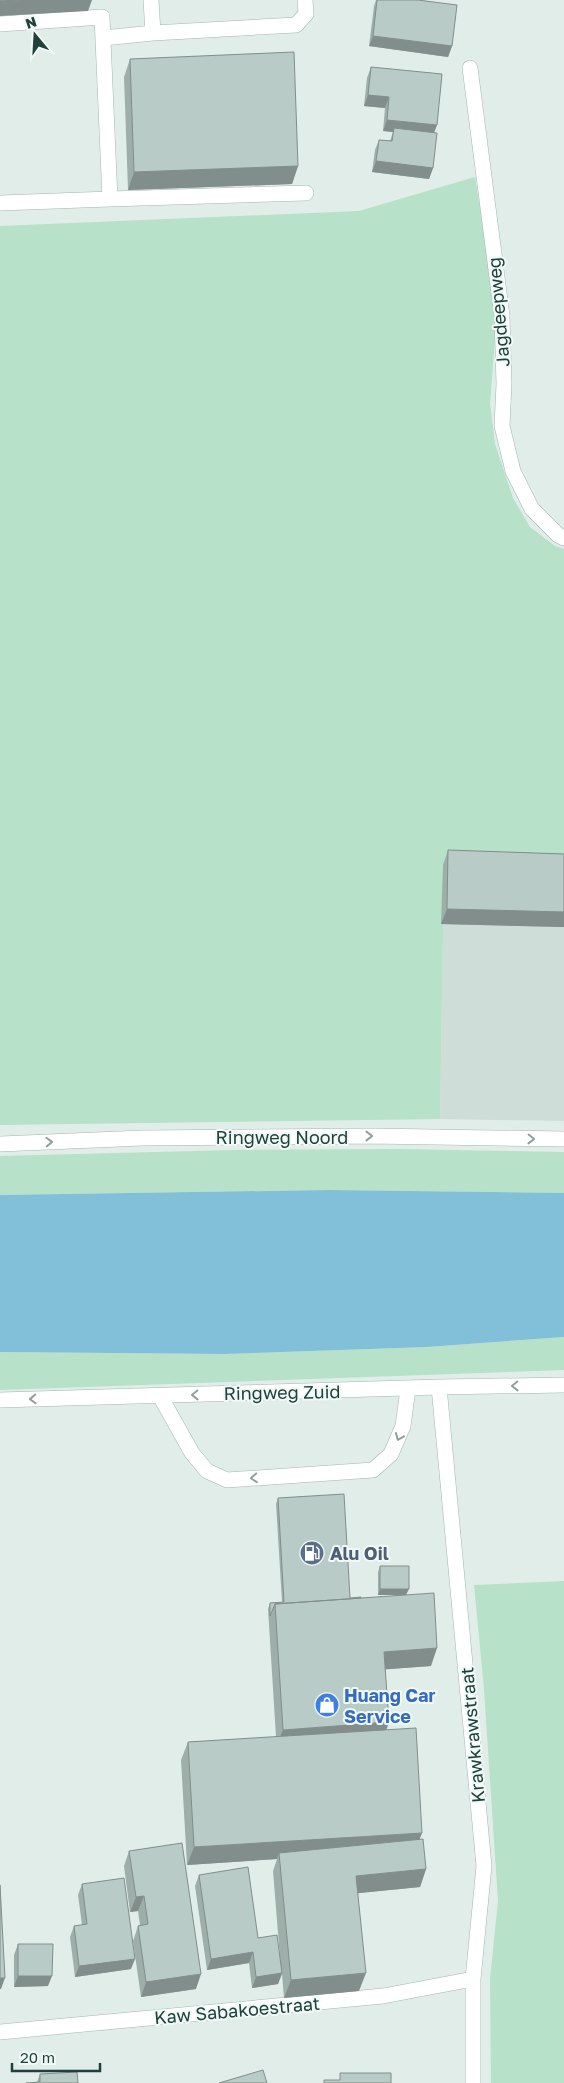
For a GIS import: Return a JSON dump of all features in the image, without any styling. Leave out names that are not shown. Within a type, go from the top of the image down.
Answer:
[{"type":"street","points":[[151,0],[153,33]]},
{"type":"street","points":[[103,38],[153,33],[296,25],[306,14],[305,0]]},
{"type":"street","points":[[0,24],[102,16],[110,199]]},
{"type":"street","name":"Jagdeepweg","points":[[470,68],[502,316],[504,384],[502,426],[513,471],[532,509],[558,535],[564,538]]},
{"type":"street","points":[[0,203],[306,193]]},
{"type":"street","name":"Ringweg Noord","points":[[0,1144],[143,1138],[372,1136],[564,1139]]},
{"type":"street","name":"Ringweg Zuid","points":[[0,1400],[564,1385]]},
{"type":"street","name":"Krawkrawstraat","points":[[439,1387],[484,1866],[473,1979],[473,2083]]},
{"type":"street","points":[[160,1396],[192,1453],[207,1471],[227,1480],[373,1470],[391,1454],[403,1426],[408,1389]]},
{"type":"street","name":"Kaw Sabakoestraat","points":[[0,2032],[384,1996],[473,1979]]},
{"type":"shaded area","points":[[444,868],[564,871],[564,1121],[440,1119]]},
{"type":"green space","points":[[475,177],[497,314],[490,403],[495,444],[513,498],[530,527],[555,546],[564,549],[564,871],[444,868],[440,1119],[0,1125],[0,226],[359,211]]},
{"type":"green space","points":[[399,1149],[564,1152],[564,1193],[329,1190],[0,1195],[0,1156],[233,1150]]},
{"type":"green space","points":[[564,1337],[564,1370],[0,1390],[0,1352],[225,1354],[427,1347]]},
{"type":"green space","points":[[564,1581],[564,2083],[491,2083],[490,1979],[498,1901],[484,1689],[474,1585]]},
{"type":"water","points":[[329,1190],[564,1193],[564,1337],[427,1347],[225,1354],[0,1352],[0,1195]]},
{"type":"building","points":[[377,0],[418,0],[457,5],[452,46],[373,36]]},
{"type":"building","points":[[294,52],[298,166],[134,172],[130,59]]},
{"type":"building","points":[[371,67],[442,74],[437,125],[387,120],[389,97],[368,95]]},
{"type":"building","points":[[394,128],[437,133],[433,168],[376,161],[379,140],[392,141]]},
{"type":"building","points":[[448,850],[564,854],[564,912],[447,909]]},
{"type":"building","name":"Alu Oil","points":[[344,1494],[350,1598],[361,1598],[275,1604],[270,1616],[270,1603],[284,1602],[278,1498]]},
{"type":"building","points":[[380,1566],[409,1566],[409,1589],[380,1589]]},
{"type":"building","name":"Huang Car Service","points":[[434,1593],[437,1648],[384,1652],[389,1722],[283,1730],[275,1604]]},
{"type":"building","points":[[416,1728],[422,1833],[194,1847],[188,1742]]},
{"type":"building","points":[[423,1839],[426,1869],[356,1876],[366,1973],[291,1980],[279,1853]]},
{"type":"building","points":[[182,1843],[201,1974],[146,1982],[138,1926],[148,1924],[144,1896],[136,1897],[129,1851]]},
{"type":"building","points":[[248,1867],[258,1938],[277,1935],[282,1973],[256,1977],[253,1952],[211,1959],[199,1875]]},
{"type":"building","points":[[124,1878],[135,1959],[79,1966],[74,1926],[87,1924],[82,1884]]},
{"type":"building","points":[[0,1885],[5,1978],[0,1978]]},
{"type":"building","points":[[18,1944],[53,1944],[52,1976],[18,1976]]},
{"type":"building","points":[[263,2070],[267,2083],[219,2083]]},
{"type":"building","points":[[77,2072],[78,2083],[26,2083],[40,2082],[40,2074]]},
{"type":"building","points":[[340,2073],[391,2073],[391,2083],[324,2083],[324,2080],[340,2080]]},
{"type":"place","name":"Alu Oil","points":[[312,1553]]},
{"type":"place","name":"Huang Car Service","points":[[327,1705]]}]
